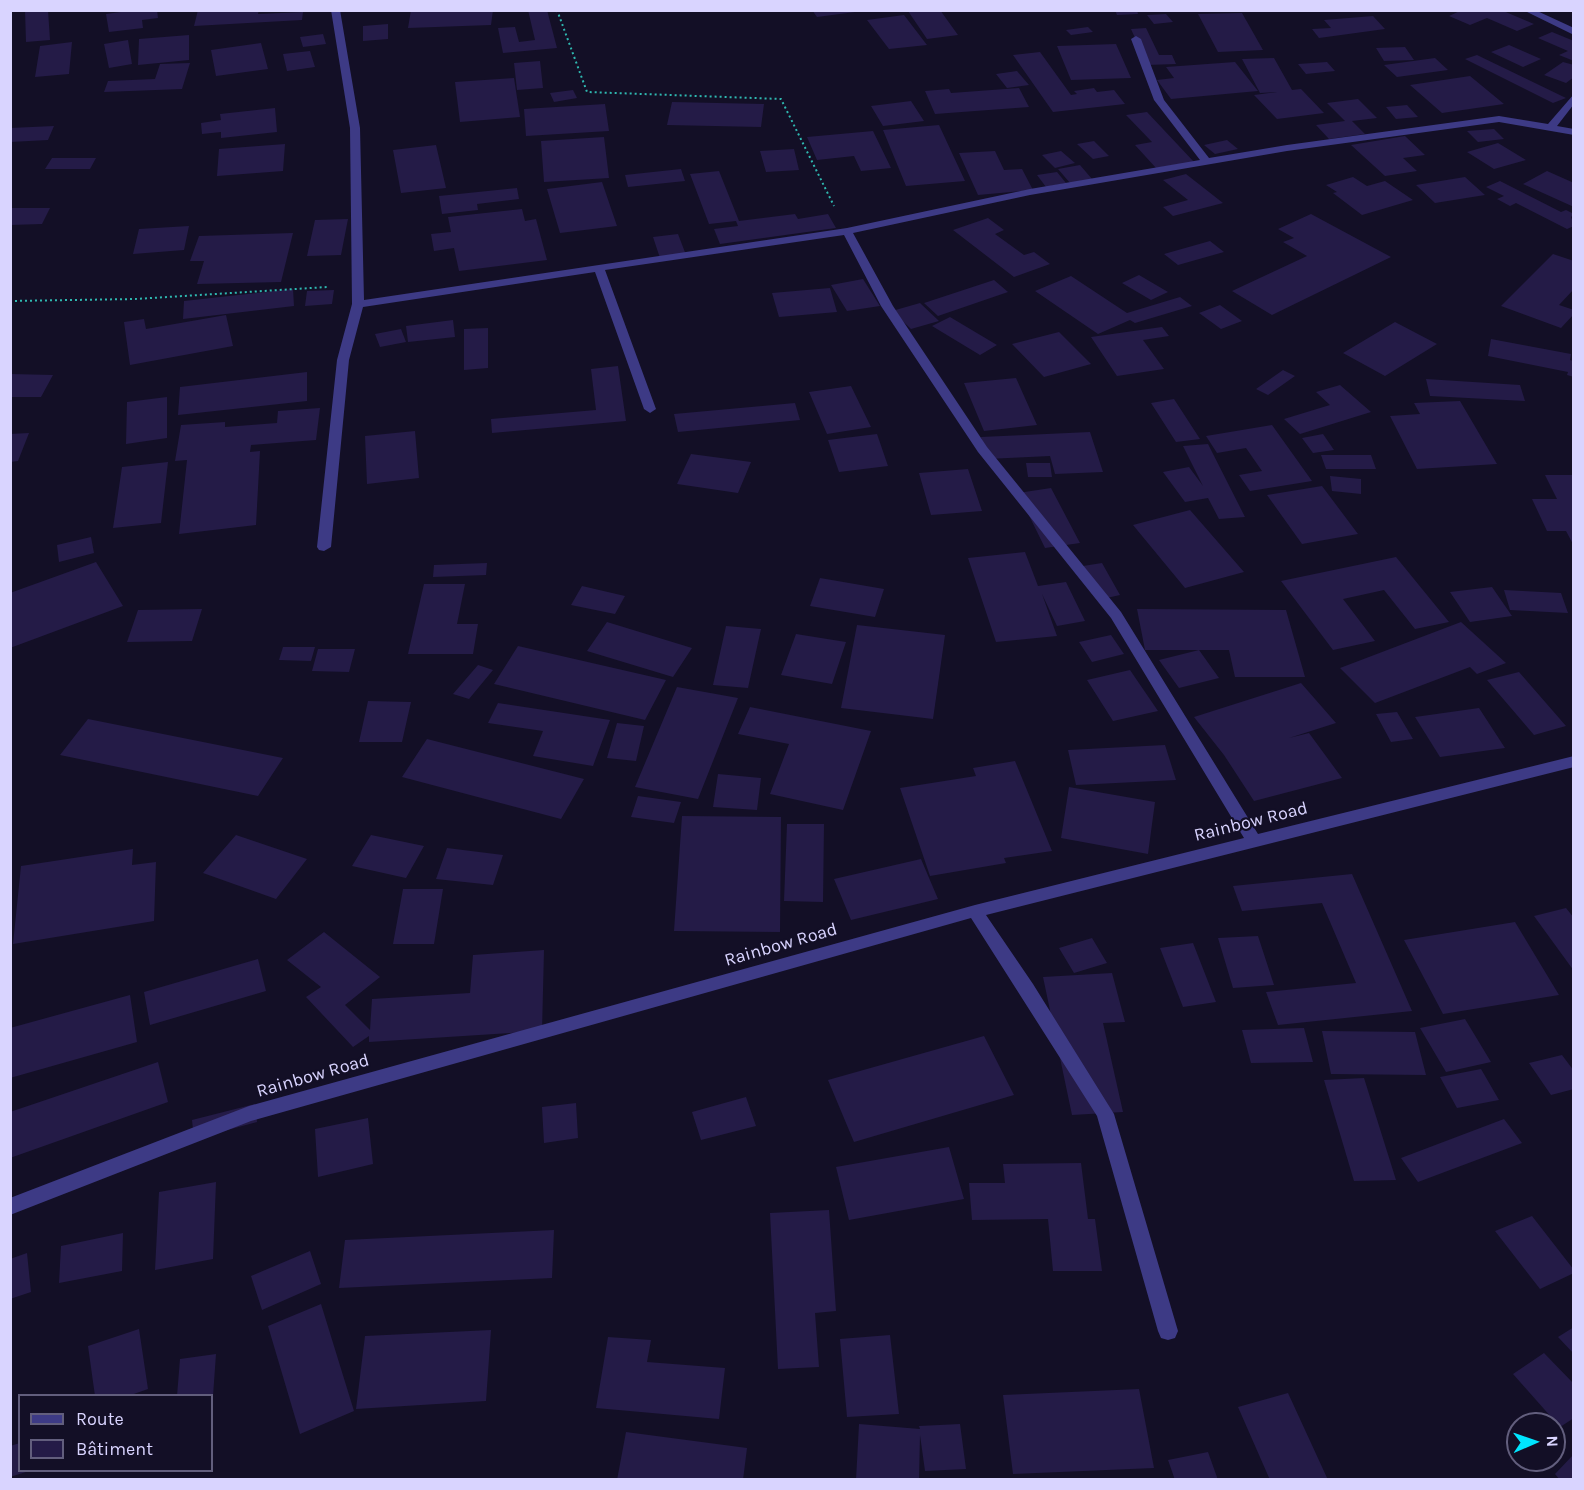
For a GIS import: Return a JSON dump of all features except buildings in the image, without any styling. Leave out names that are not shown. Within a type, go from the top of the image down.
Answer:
[{"type":"street","points":[[324,546],[343,360],[358,304],[355,128],[335,10]]},
{"type":"street","points":[[1527,10],[1574,32]]},
{"type":"street","points":[[1136,39],[1159,100],[1206,161]]},
{"type":"street","points":[[1550,128],[1574,97]]},
{"type":"street","points":[[358,304],[847,231],[1030,192],[1287,148],[1499,119],[1574,132]]},
{"type":"street","points":[[847,231],[887,306],[982,449],[1116,615],[1254,841]]},
{"type":"street","points":[[599,268],[650,409]]},
{"type":"street","name":"Rainbow Road","points":[[10,1207],[249,1114],[975,911],[1574,761]]},
{"type":"street","points":[[975,911],[1027,988],[1105,1114],[1168,1331]]},
{"type":"path","points":[[557,10],[587,92],[781,99],[847,231]]},
{"type":"path","points":[[10,301],[135,299],[358,286]]}]
